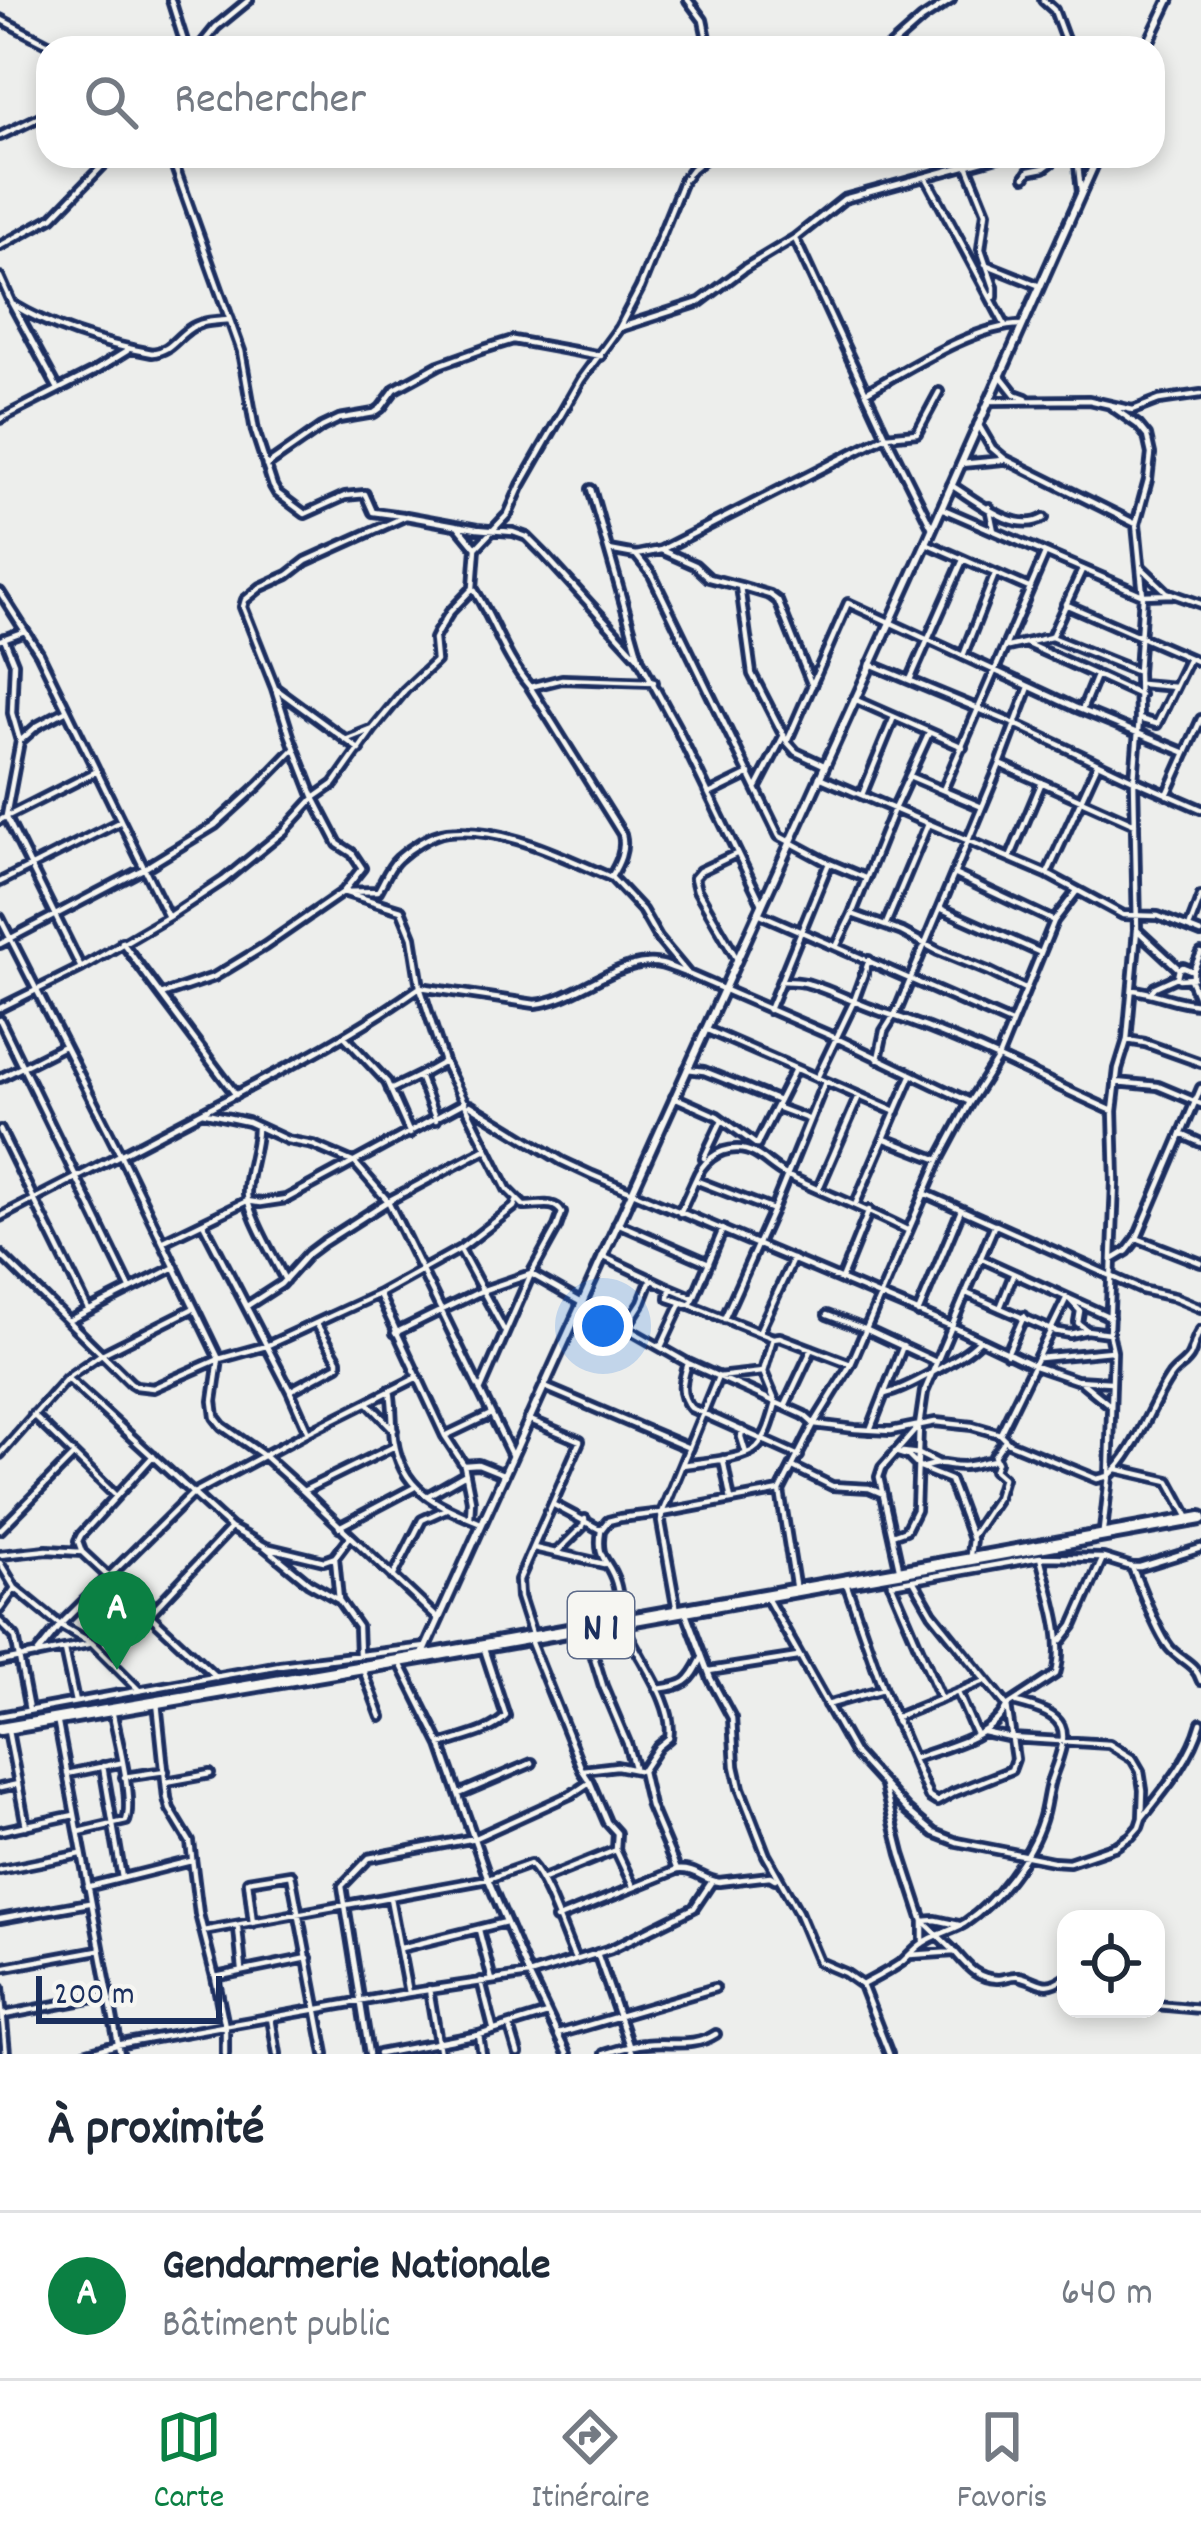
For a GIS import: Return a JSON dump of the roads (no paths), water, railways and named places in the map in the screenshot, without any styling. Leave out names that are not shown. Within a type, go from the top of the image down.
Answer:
[{"type":"highway","name":"N 1","points":[[4,1728],[360,1661],[399,1661],[424,1652],[893,1577],[1196,1519]]},
{"type":"street","points":[[171,0],[182,36]]},
{"type":"street","points":[[209,36],[249,0]]},
{"type":"street","points":[[688,0],[704,20],[707,36]]},
{"type":"street","points":[[903,36],[951,0]]},
{"type":"street","points":[[1043,0],[1054,10],[1064,36]]},
{"type":"street","points":[[1152,36],[1169,0]]},
{"type":"street","points":[[0,19],[36,38]]},
{"type":"street","points":[[0,136],[36,119]]},
{"type":"street","points":[[0,246],[53,217],[100,168]]},
{"type":"street","points":[[175,168],[230,320],[248,383],[255,431],[277,493],[305,514],[345,496],[365,494],[373,512],[526,536],[639,658],[709,794],[760,909],[1011,1023]]},
{"type":"street","points":[[0,1008],[81,968],[224,880],[334,784],[405,690],[436,661],[434,639],[472,588],[476,548],[508,514],[581,380],[620,328],[683,181],[693,168]]},
{"type":"street","points":[[620,328],[700,302],[844,199],[956,168]]},
{"type":"street","points":[[968,168],[986,212],[981,241],[994,303]]},
{"type":"street","points":[[1025,177],[1029,171],[1044,168]]},
{"type":"street","points":[[1078,168],[1081,195]]},
{"type":"street","points":[[0,1716],[216,1677],[424,1652],[1093,168]]},
{"type":"street","points":[[926,176],[1006,325]]},
{"type":"street","points":[[795,238],[932,529]]},
{"type":"street","points":[[985,264],[1040,286]]},
{"type":"street","points":[[0,277],[58,389]]},
{"type":"street","points":[[12,304],[69,333],[161,352],[202,322],[230,320]]},
{"type":"street","points":[[866,392],[992,328],[1023,325]]},
{"type":"street","points":[[266,466],[322,427],[374,413],[394,389],[439,365],[484,349],[513,340],[601,356]]},
{"type":"street","points":[[0,419],[130,349]]},
{"type":"street","points":[[1000,375],[1015,394],[1030,399]]},
{"type":"street","points":[[610,550],[636,555],[661,550],[886,436],[917,433],[939,392]]},
{"type":"street","points":[[988,401],[1088,400],[1133,410],[1159,400],[1201,394]]},
{"type":"street","points":[[1100,1536],[1105,1525],[1113,1352],[1109,1334],[1113,1111],[1133,990],[1137,930],[1134,780],[1142,595],[1136,524],[1150,468],[1150,445],[1138,425],[1111,406]]},
{"type":"street","points":[[978,424],[1005,459],[1136,524]]},
{"type":"street","points":[[961,464],[1005,459]]},
{"type":"street","points":[[951,485],[1022,524],[1044,518]]},
{"type":"street","points":[[591,489],[639,658]]},
{"type":"street","points":[[988,507],[994,533]]},
{"type":"street","points":[[941,508],[1142,595],[1172,594]]},
{"type":"street","points":[[161,995],[214,977],[266,946],[344,892],[362,868],[338,844],[314,798],[243,607],[245,600],[306,561],[406,516]]},
{"type":"street","points":[[458,526],[476,548]]},
{"type":"street","points":[[926,544],[1029,588]]},
{"type":"street","points":[[661,550],[695,565],[710,578],[778,601],[812,686]]},
{"type":"street","points":[[943,790],[1045,554]]},
{"type":"street","points":[[636,555],[652,575],[779,836],[866,878]]},
{"type":"street","points":[[910,680],[963,560]]},
{"type":"street","points":[[1141,567],[1172,594],[1201,604]]},
{"type":"street","points":[[1051,637],[1082,570]]},
{"type":"street","points":[[963,656],[994,574]]},
{"type":"street","points":[[740,586],[752,674],[796,752],[824,765]]},
{"type":"street","points":[[472,588],[489,613],[507,657],[622,834],[620,861],[610,877]]},
{"type":"street","points":[[0,592],[67,710],[168,917]]},
{"type":"street","points":[[757,787],[786,739],[848,603],[1186,753]]},
{"type":"street","points":[[1065,604],[1201,663]]},
{"type":"street","points":[[0,613],[16,617]]},
{"type":"street","points":[[25,631],[2,639],[14,663],[12,713],[20,741],[3,818],[81,968]]},
{"type":"street","points":[[1005,647],[1051,637],[1138,673]]},
{"type":"street","points":[[1025,643],[1139,695]]},
{"type":"street","points":[[1139,718],[1157,724],[1189,658]]},
{"type":"street","points":[[870,664],[980,708],[1201,809]]},
{"type":"street","points":[[1082,710],[1096,676]]},
{"type":"street","points":[[530,687],[562,680],[654,682]]},
{"type":"street","points":[[1139,684],[1175,687]]},
{"type":"street","points":[[878,1058],[884,1031],[895,1016],[1029,686]]},
{"type":"street","points":[[275,688],[360,750]]},
{"type":"street","points":[[854,699],[963,747]]},
{"type":"street","points":[[20,741],[67,710]]},
{"type":"street","points":[[862,795],[894,717]]},
{"type":"street","points":[[1167,795],[1201,719]]},
{"type":"street","points":[[344,740],[373,729]]},
{"type":"street","points":[[836,947],[929,733]]},
{"type":"street","points":[[0,944],[145,868],[215,825],[294,749]]},
{"type":"street","points":[[1047,874],[1098,763]]},
{"type":"street","points":[[1000,764],[1135,824]]},
{"type":"street","points":[[3,818],[97,771]]},
{"type":"street","points":[[709,794],[750,774]]},
{"type":"street","points":[[909,776],[982,806]]},
{"type":"street","points":[[819,777],[1047,874],[1123,915],[1158,916],[1201,933]]},
{"type":"street","points":[[1010,858],[1042,782]]},
{"type":"street","points":[[0,882],[122,821]]},
{"type":"street","points":[[885,926],[928,824]]},
{"type":"street","points":[[344,892],[378,891],[395,861],[433,836],[448,832],[529,844],[610,877],[642,910],[688,974]]},
{"type":"street","points":[[736,854],[694,878],[737,959]]},
{"type":"street","points":[[769,1010],[829,862]]},
{"type":"street","points":[[953,874],[1054,921]]},
{"type":"street","points":[[796,1591],[780,1491],[851,1364],[923,1193],[998,1058],[1054,921],[1077,891]]},
{"type":"street","points":[[344,892],[401,910],[443,1061],[507,1189],[526,1206],[552,1205],[562,1213],[480,1390]]},
{"type":"street","points":[[1189,927],[1201,896]]},
{"type":"street","points":[[939,908],[1041,953]]},
{"type":"street","points":[[852,914],[1025,989]]},
{"type":"street","points":[[0,918],[219,1359],[215,1417],[303,1491],[437,1618]]},
{"type":"street","points":[[1133,990],[1201,1004],[1190,979],[1178,973],[1137,930]]},
{"type":"street","points":[[122,942],[236,1095]]},
{"type":"street","points":[[1190,979],[1201,953]]},
{"type":"street","points":[[724,1318],[773,1210],[868,960]]},
{"type":"street","points":[[0,1216],[345,1036],[420,987],[550,1003],[614,973],[647,963],[661,964],[836,1038],[970,1102]]},
{"type":"street","points":[[1151,992],[1183,967],[1193,971]]},
{"type":"street","points":[[781,981],[801,982],[895,1016],[1113,1111]]},
{"type":"street","points":[[0,1020],[130,1288]]},
{"type":"street","points":[[705,1029],[896,1112]]},
{"type":"street","points":[[345,1036],[390,1090],[410,1134]]},
{"type":"street","points":[[1126,1040],[1201,1063]]},
{"type":"street","points":[[0,1078],[64,1046]]},
{"type":"street","points":[[390,1090],[443,1061]]},
{"type":"street","points":[[756,1149],[795,1069]]},
{"type":"street","points":[[686,1070],[704,1071],[808,1119]]},
{"type":"street","points":[[419,1076],[436,1120]]},
{"type":"street","points":[[856,1204],[911,1076]]},
{"type":"street","points":[[1116,1082],[1158,1087],[1198,1102]]},
{"type":"street","points":[[1112,1260],[1137,1238],[1201,1088]]},
{"type":"street","points":[[819,1188],[859,1096]]},
{"type":"street","points":[[674,1097],[722,1120],[787,1175],[907,1229]]},
{"type":"street","points":[[161,1242],[247,1201],[286,1199],[465,1102]]},
{"type":"street","points":[[465,1102],[562,1161],[1035,1366],[1080,1381],[1111,1406]]},
{"type":"street","points":[[202,1112],[257,1126],[355,1163],[388,1201],[512,1456]]},
{"type":"street","points":[[680,1213],[722,1120]]},
{"type":"street","points":[[257,1126],[247,1201],[285,1280]]},
{"type":"street","points":[[0,1130],[88,1309]]},
{"type":"street","points":[[1181,1134],[1201,1143]]},
{"type":"street","points":[[885,1139],[939,1160]]},
{"type":"street","points":[[246,1306],[285,1280],[308,1254],[388,1201],[486,1149]]},
{"type":"street","points":[[702,1164],[729,1150],[756,1149]]},
{"type":"street","points":[[0,1160],[12,1154]]},
{"type":"street","points":[[694,1180],[773,1210]]},
{"type":"street","points":[[923,1193],[1142,1290],[1201,1308]]},
{"type":"street","points":[[0,1254],[131,1383],[153,1388],[219,1359],[266,1346],[379,1294],[460,1249],[514,1207],[516,1200]]},
{"type":"street","points":[[841,1280],[869,1210]]},
{"type":"street","points":[[918,1312],[961,1210]]},
{"type":"street","points":[[202,1223],[308,1432]]},
{"type":"street","points":[[617,1223],[709,1263]]},
{"type":"street","points":[[892,1534],[906,1530],[916,1510],[924,1392],[994,1224]]},
{"type":"street","points":[[690,1305],[723,1229]]},
{"type":"street","points":[[1137,1238],[1201,1263]]},
{"type":"street","points":[[460,1249],[506,1332]]},
{"type":"street","points":[[602,1256],[694,1298]]},
{"type":"street","points":[[980,1258],[1110,1317]]},
{"type":"street","points":[[759,1333],[793,1259]]},
{"type":"street","points":[[70,1320],[175,1267]]},
{"type":"street","points":[[395,1333],[481,1291],[531,1274],[688,1363],[814,1424],[891,1431],[935,1422],[972,1426],[1097,1479],[1126,1461],[1173,1372],[1189,1359],[1201,1330]]},
{"type":"street","points":[[1000,1308],[1013,1275]]},
{"type":"street","points":[[626,1327],[651,1279]]},
{"type":"street","points":[[670,1288],[669,1298],[681,1304],[851,1364]]},
{"type":"street","points":[[966,1293],[1053,1331],[1109,1334]]},
{"type":"street","points":[[379,1294],[445,1436],[464,1466],[470,1518]]},
{"type":"street","points":[[1068,1298],[1080,1310],[1078,1323],[1087,1330]]},
{"type":"street","points":[[968,1560],[971,1537],[997,1498],[1003,1478],[994,1470],[994,1456],[1068,1298]]},
{"type":"street","points":[[661,1347],[681,1304]]},
{"type":"street","points":[[0,1454],[67,1378],[100,1355],[194,1307]]},
{"type":"street","points":[[827,1315],[936,1362]]},
{"type":"street","points":[[1007,1354],[1024,1316]]},
{"type":"street","points":[[290,1391],[338,1365],[316,1323]]},
{"type":"street","points":[[682,1465],[746,1453],[762,1439],[776,1403],[763,1372],[773,1338]]},
{"type":"street","points":[[885,1394],[899,1391],[966,1353],[978,1341]]},
{"type":"street","points":[[869,1430],[903,1346]]},
{"type":"street","points":[[785,1406],[812,1349]]},
{"type":"street","points":[[1039,1358],[1113,1352]]},
{"type":"street","points":[[1035,1366],[1054,1356]]},
{"type":"street","points":[[688,1363],[682,1380],[685,1402],[799,1456]]},
{"type":"street","points":[[718,1377],[763,1372]]},
{"type":"street","points":[[36,1655],[60,1624],[192,1494],[418,1377]]},
{"type":"street","points":[[718,1377],[662,1514],[681,1611],[732,1718],[740,1788],[766,1855],[819,1961],[862,1985],[889,2054]]},
{"type":"street","points":[[67,1378],[231,1528],[339,1600],[358,1627],[360,1661],[381,1717]]},
{"type":"street","points":[[1080,1381],[1112,1382]]},
{"type":"street","points":[[542,1386],[689,1448]]},
{"type":"street","points":[[390,1390],[395,1446],[413,1488],[481,1523]]},
{"type":"street","points":[[369,1403],[394,1430]]},
{"type":"street","points":[[445,1436],[491,1414]]},
{"type":"street","points":[[33,1415],[115,1495]]},
{"type":"street","points":[[528,1419],[580,1441],[518,1585],[531,1636],[582,1770],[617,1833],[616,1850],[634,1886]]},
{"type":"street","points":[[919,1426],[882,1468],[879,1478],[892,1534],[893,1577],[941,1699]]},
{"type":"street","points":[[742,1430],[746,1453]]},
{"type":"street","points":[[303,1491],[395,1446]]},
{"type":"street","points":[[895,1452],[920,1454],[937,1462]]},
{"type":"street","points":[[895,1452],[950,1480],[971,1537]]},
{"type":"street","points":[[0,1531],[74,1455]]},
{"type":"street","points":[[153,1456],[78,1541],[82,1552],[216,1677]]},
{"type":"street","points":[[723,1459],[731,1500]]},
{"type":"street","points":[[920,1468],[937,1462],[949,1461],[959,1467],[996,1460]]},
{"type":"street","points":[[464,1466],[478,1465],[503,1474]]},
{"type":"street","points":[[793,1467],[832,1486],[883,1493]]},
{"type":"street","points":[[1117,1469],[1169,1481],[1196,1519]]},
{"type":"street","points":[[428,1496],[466,1474]]},
{"type":"street","points":[[339,1527],[413,1488]]},
{"type":"street","points":[[677,1870],[650,1806],[643,1771],[671,1732],[657,1689],[622,1621],[616,1582],[598,1548],[601,1529],[608,1521],[780,1491]]},
{"type":"street","points":[[554,1504],[601,1529]]},
{"type":"street","points":[[393,1577],[422,1520],[446,1508]]},
{"type":"street","points":[[556,1553],[585,1519]]},
{"type":"street","points":[[150,1614],[231,1528]]},
{"type":"street","points":[[264,1546],[324,1561],[334,1557],[350,1537]]},
{"type":"street","points":[[534,1548],[604,1564]]},
{"type":"street","points":[[893,1577],[913,1580],[1040,1557],[1103,1558],[1132,1567],[1201,1548]]},
{"type":"street","points":[[82,1552],[47,1550],[0,1559],[15,1588],[92,1643],[139,1690]]},
{"type":"street","points":[[334,1557],[339,1600]]},
{"type":"street","points":[[1040,1557],[1062,1640]]},
{"type":"street","points":[[913,1759],[979,1733],[1056,1674],[1062,1640],[1103,1558]]},
{"type":"street","points":[[1132,1567],[1170,1649],[1189,1661],[1201,1681]]},
{"type":"street","points":[[862,1985],[923,1943],[977,1914],[1010,1878],[1042,1820],[1065,1742],[1056,1718],[1011,1704],[985,1682],[913,1580]]},
{"type":"street","points":[[846,1582],[883,1690],[929,1797],[937,1802],[1011,1770],[1015,1759],[1011,1704]]},
{"type":"street","points":[[0,1609],[15,1588]]},
{"type":"street","points":[[766,1596],[854,1752],[907,1810],[934,1833],[957,1842],[1069,1862],[1116,1846],[1131,1836],[1172,1780],[1201,1723]]},
{"type":"street","points":[[0,1622],[15,1636],[29,1710]]},
{"type":"street","points":[[585,1628],[634,1767]]},
{"type":"street","points":[[0,1662],[92,1643]]},
{"type":"street","points":[[440,1745],[504,1721],[483,1646]]},
{"type":"street","points":[[64,1650],[75,1702]]},
{"type":"street","points":[[657,1689],[683,1686],[703,1657]]},
{"type":"street","points":[[709,1672],[799,1657]]},
{"type":"street","points":[[399,1661],[440,1745],[488,1880],[567,2054]]},
{"type":"street","points":[[896,1717],[985,1682]]},
{"type":"street","points":[[827,1705],[883,1690]]},
{"type":"street","points":[[958,1693],[979,1733]]},
{"type":"street","points":[[157,1702],[170,1809],[190,1842],[203,1931],[225,2026],[225,2054]]},
{"type":"street","points":[[77,1832],[129,1817],[112,1710]]},
{"type":"street","points":[[57,1719],[120,2054]]},
{"type":"street","points":[[4,1728],[26,1826]]},
{"type":"street","points":[[979,1733],[1108,1744],[1133,1759],[1140,1771],[1142,1817]]},
{"type":"street","points":[[67,1774],[122,1763]]},
{"type":"street","points":[[459,1794],[532,1763]]},
{"type":"street","points":[[104,1766],[122,1878]]},
{"type":"street","points":[[582,1770],[617,1766],[643,1771]]},
{"type":"street","points":[[124,1777],[165,1771]]},
{"type":"street","points":[[166,1782],[211,1774]]},
{"type":"street","points":[[883,1781],[923,1921],[923,1943]]},
{"type":"street","points":[[369,2054],[342,1886],[369,1858],[475,1838],[590,1782]]},
{"type":"street","points":[[0,1787],[19,1784]]},
{"type":"street","points":[[0,1831],[74,1816]]},
{"type":"street","points":[[541,1880],[616,1850]]},
{"type":"street","points":[[0,1870],[81,1854]]},
{"type":"street","points":[[87,1887],[191,1861]]},
{"type":"street","points":[[203,1931],[488,1880],[532,1864],[575,1960]]},
{"type":"street","points":[[556,1919],[677,1870],[698,1872],[712,1881],[770,1876],[780,1882]]},
{"type":"street","points":[[253,1923],[248,1880],[291,1874],[325,2054]]},
{"type":"street","points":[[84,2054],[429,1989],[529,1975],[597,1953],[694,1908],[712,1881]]},
{"type":"street","points":[[390,1898],[408,1993]]},
{"type":"street","points":[[0,1918],[89,1902]]},
{"type":"street","points":[[923,1921],[961,1925]]},
{"type":"street","points":[[923,1921],[972,1972],[1057,1984]]},
{"type":"street","points":[[401,1948],[506,1922]]},
{"type":"street","points":[[238,1926],[242,1970]]},
{"type":"street","points":[[479,1930],[492,1980]]},
{"type":"street","points":[[0,1968],[98,1950]]},
{"type":"street","points":[[910,1955],[955,1952]]},
{"type":"street","points":[[597,1953],[630,2050]]},
{"type":"street","points":[[215,1977],[308,1958]]},
{"type":"street","points":[[482,1982],[494,2031]]},
{"type":"street","points":[[0,1988],[6,2054]]},
{"type":"street","points":[[558,2034],[715,1988]]},
{"type":"street","points":[[429,1989],[440,2054]]},
{"type":"street","points":[[4,2015],[107,1995]]},
{"type":"street","points":[[1165,2006],[1201,2009]]},
{"type":"street","points":[[379,2054],[479,2035],[547,2014]]},
{"type":"street","points":[[271,2018],[278,2054]]},
{"type":"street","points":[[510,2026],[518,2054]]},
{"type":"street","points":[[604,2054],[669,2042],[693,2045],[716,2033]]},
{"type":"street","points":[[479,2035],[482,2054]]},
{"type":"place","name":"Gendarmerie Nationale","points":[[117,1670]]}]
